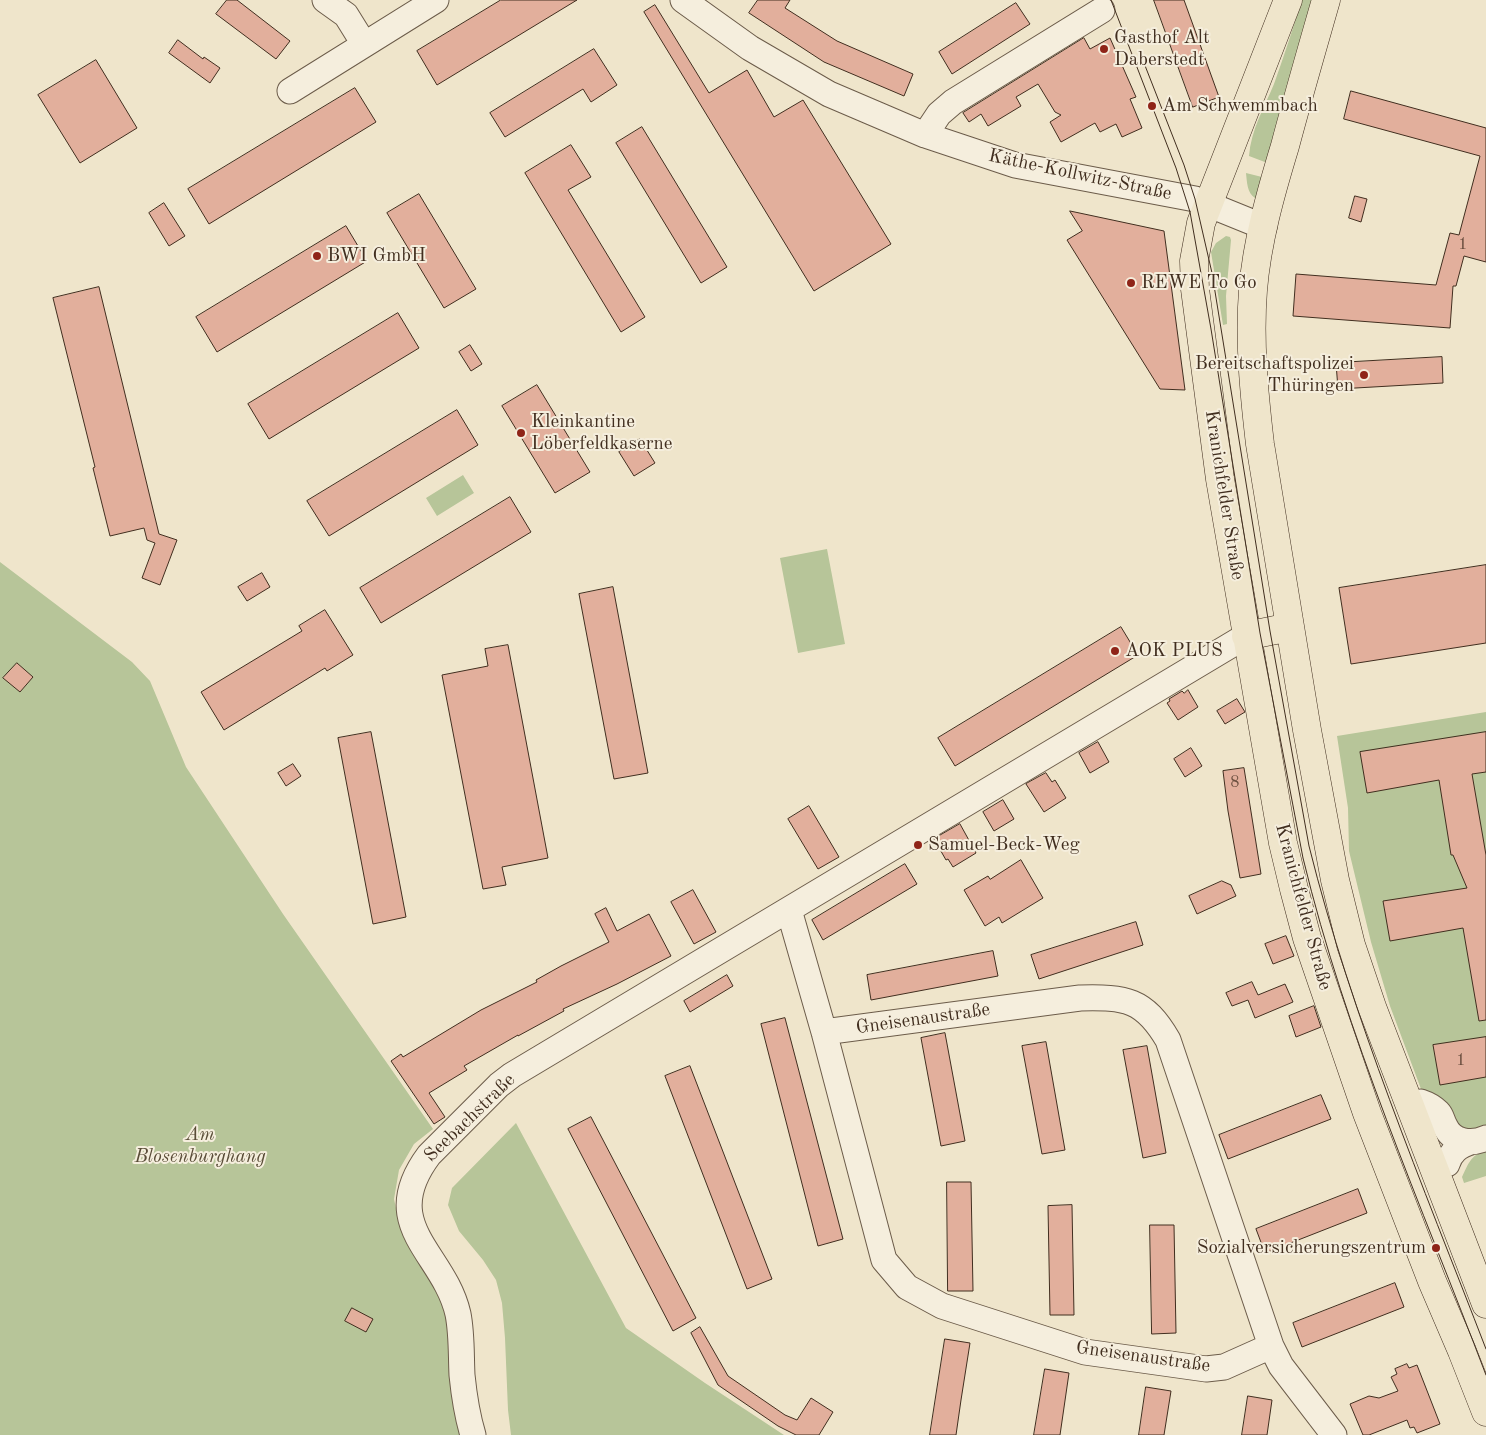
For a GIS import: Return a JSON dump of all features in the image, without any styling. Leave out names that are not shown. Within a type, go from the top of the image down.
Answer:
[{"type":"main road","points":[[1207,203],[1288,0]]},
{"type":"main road","points":[[1264,227],[1326,0]]},
{"type":"main road","name":"Kranichfelder Straße","points":[[1207,203],[1196,242],[1194,261],[1195,289],[1220,479],[1283,843],[1307,938],[1367,1113],[1432,1281],[1486,1412]]},
{"type":"main road","name":"Kranichfelder Straße","points":[[1264,227],[1253,289],[1252,378],[1260,444],[1330,855],[1351,945],[1372,1007],[1486,1304]]},
{"type":"main road","points":[[1246,636],[1290,627]]},
{"type":"street","points":[[325,0],[346,15],[364,44]]},
{"type":"street","points":[[290,91],[436,0]]},
{"type":"street","name":"Käthe-Kollwitz-Straße","points":[[683,0],[750,48],[829,94],[925,135],[1015,165],[1164,192],[1207,203]]},
{"type":"street","points":[[925,135],[939,114],[953,102],[1102,10]]},
{"type":"street","points":[[1207,203],[1264,227]]},
{"type":"street","points":[[789,910],[1246,636]]},
{"type":"street","name":"Gneisenaustraße","points":[[789,910],[824,1032],[884,1260],[908,1287],[942,1306],[1092,1354],[1206,1369],[1224,1367],[1271,1346],[1168,1040],[1158,1024],[1145,1010],[1133,1003],[1111,997],[1080,998],[824,1032]]},
{"type":"street","name":"Seebachstraße","points":[[473,1435],[464,1395],[460,1331],[455,1303],[443,1278],[416,1235],[411,1221],[411,1191],[420,1167],[429,1155],[499,1084],[789,910]]},
{"type":"street","points":[[1421,1102],[1442,1116],[1450,1134],[1458,1139],[1479,1140]]},
{"type":"street","points":[[1447,1164],[1449,1157],[1454,1151],[1479,1140]]},
{"type":"street","points":[[1271,1346],[1281,1366],[1334,1435]]},
{"type":"green space","points":[[1302,0],[1316,0],[1270,164],[1249,156],[1250,146],[1258,119],[1274,84]]},
{"type":"green space","points":[[1246,173],[1266,178],[1258,197],[1255,198],[1250,193]]},
{"type":"green space","points":[[1226,236],[1230,237],[1231,240],[1226,296],[1227,324],[1223,325],[1211,252],[1216,243]]},
{"type":"green space","points":[[463,475],[474,493],[437,516],[426,498]]},
{"type":"green space","points":[[827,549],[845,644],[798,653],[780,558]]},
{"type":"green space","name":"Am Blosenburghang","points":[[0,562],[132,662],[150,681],[186,767],[283,914],[433,1129],[414,1144],[399,1170],[394,1199],[400,1227],[451,1315],[454,1407],[460,1435],[0,1435]]},
{"type":"green space","points":[[1486,712],[1486,1132],[1472,1138],[1444,1114],[1421,1089],[1390,1006],[1371,942],[1349,851],[1348,808],[1337,736]]},
{"type":"green space","points":[[516,1123],[626,1328],[784,1435],[511,1435],[502,1303],[496,1280],[483,1260],[459,1231],[448,1205],[452,1188]]},
{"type":"green space","points":[[1486,1152],[1486,1176],[1464,1183],[1462,1177],[1468,1164],[1473,1157]]},
{"type":"building","points":[[227,0],[237,0],[290,41],[276,59],[216,14]]},
{"type":"building","points":[[501,0],[577,0],[437,85],[417,51]]},
{"type":"building","points":[[758,0],[790,0],[785,8],[837,41],[913,74],[904,96],[824,62],[749,13]]},
{"type":"building","points":[[1154,0],[1184,0],[1219,97],[1193,107]]},
{"type":"building","points":[[1016,3],[1030,24],[952,74],[939,52]]},
{"type":"building","points":[[655,5],[709,93],[747,70],[774,117],[803,100],[891,244],[814,291],[644,12]]},
{"type":"building","points":[[1084,38],[1090,49],[1110,38],[1136,97],[1130,99],[1142,128],[1122,137],[1116,124],[1100,132],[1095,123],[1061,142],[1050,122],[1061,115],[1055,112],[1038,84],[1016,97],[1021,106],[988,126],[981,114],[969,122],[963,113]]},
{"type":"building","points":[[178,40],[203,59],[204,57],[220,68],[210,83],[169,53]]},
{"type":"building","points":[[594,49],[617,85],[591,102],[583,89],[505,137],[490,113]]},
{"type":"building","points":[[96,60],[137,128],[80,163],[38,95]]},
{"type":"building","points":[[355,88],[376,122],[209,224],[188,189]]},
{"type":"building","points":[[1351,91],[1486,128],[1486,262],[1464,256],[1456,286],[1453,286],[1450,328],[1293,316],[1296,274],[1436,285],[1450,233],[1459,235],[1480,156],[1344,119]]},
{"type":"building","points":[[642,127],[727,267],[701,283],[616,143]]},
{"type":"building","points":[[571,145],[591,177],[568,190],[645,317],[621,332],[525,173]]},
{"type":"building","points":[[419,194],[476,289],[444,308],[387,213]]},
{"type":"building","points":[[1355,196],[1367,199],[1361,222],[1349,218]]},
{"type":"building","points":[[164,203],[185,236],[169,246],[149,213]]},
{"type":"building","points":[[1070,211],[1164,231],[1185,390],[1160,389],[1067,240],[1082,231]]},
{"type":"building","points":[[346,226],[367,261],[217,352],[196,317]]},
{"type":"building","points":[[99,287],[159,534],[177,540],[160,585],[142,578],[155,543],[147,540],[144,528],[110,536],[53,298]]},
{"type":"building","points":[[398,313],[419,348],[269,439],[248,404]]},
{"type":"building","points":[[470,345],[482,364],[471,371],[459,352]]},
{"type":"building","points":[[1442,357],[1443,383],[1338,389],[1336,363]]},
{"type":"building","points":[[537,385],[590,472],[555,493],[502,406]]},
{"type":"building","points":[[457,410],[478,445],[329,536],[307,501]]},
{"type":"building","points":[[640,439],[655,463],[634,476],[619,452]]},
{"type":"building","points":[[510,497],[531,532],[381,623],[360,588]]},
{"type":"building","points":[[1486,565],[1486,643],[1351,664],[1339,588]]},
{"type":"building","points":[[262,573],[270,587],[247,601],[238,587]]},
{"type":"building","points":[[613,587],[648,773],[614,779],[579,594]]},
{"type":"building","points":[[325,610],[353,655],[327,671],[325,668],[224,730],[201,692],[302,631],[299,626]]},
{"type":"building","points":[[1121,627],[1138,655],[955,766],[938,738]]},
{"type":"building","points":[[508,645],[548,858],[502,867],[506,885],[483,889],[442,675],[488,666],[485,649]]},
{"type":"building","points":[[17,663],[33,677],[20,692],[3,678]]},
{"type":"building","points":[[1188,690],[1198,707],[1178,720],[1167,703],[1170,701],[1169,699],[1182,691],[1184,693]]},
{"type":"building","points":[[1237,699],[1245,712],[1225,724],[1217,711]]},
{"type":"building","points":[[371,732],[406,917],[373,924],[338,738]]},
{"type":"building","points":[[1486,732],[1486,772],[1472,774],[1486,855],[1486,1020],[1479,1021],[1463,928],[1390,941],[1383,901],[1467,888],[1453,855],[1451,855],[1439,780],[1367,793],[1360,752]]},
{"type":"building","points":[[1098,742],[1109,762],[1090,773],[1079,753]]},
{"type":"building","points":[[1191,748],[1202,766],[1185,777],[1174,759]]},
{"type":"building","points":[[293,764],[301,776],[286,786],[278,773]]},
{"type":"building","points":[[1244,768],[1261,874],[1240,878],[1223,771]]},
{"type":"building","points":[[1046,773],[1052,782],[1055,780],[1066,798],[1044,812],[1026,784]]},
{"type":"building","points":[[1003,800],[1014,819],[994,831],[983,812]]},
{"type":"building","points":[[809,806],[839,857],[818,869],[788,819]]},
{"type":"building","points":[[960,824],[976,853],[953,867],[948,859],[946,860],[934,839]]},
{"type":"building","points":[[1021,860],[1043,898],[1002,923],[999,917],[985,926],[964,890],[988,876],[990,879]]},
{"type":"building","points":[[905,864],[917,884],[823,940],[812,920]]},
{"type":"building","points":[[1222,881],[1231,885],[1236,896],[1197,914],[1189,896]]},
{"type":"building","points":[[693,890],[716,932],[694,944],[671,902]]},
{"type":"building","points":[[606,908],[617,931],[649,914],[671,956],[563,1009],[564,1011],[464,1066],[467,1070],[429,1093],[445,1117],[434,1124],[391,1061],[401,1054],[403,1057],[481,1010],[537,982],[536,980],[561,966],[609,942],[595,914]]},
{"type":"building","points":[[1136,922],[1143,945],[1039,979],[1031,955]]},
{"type":"building","points":[[1286,936],[1294,956],[1273,964],[1265,944]]},
{"type":"building","points":[[993,951],[998,976],[871,1000],[867,975]]},
{"type":"building","points":[[727,975],[733,986],[690,1012],[684,1001]]},
{"type":"building","points":[[1252,982],[1258,995],[1285,984],[1293,1002],[1255,1018],[1248,1000],[1232,1006],[1226,993]]},
{"type":"building","points":[[1314,1006],[1321,1027],[1296,1037],[1289,1016]]},
{"type":"building","points":[[785,1018],[843,1239],[818,1246],[761,1024]]},
{"type":"building","points":[[945,1033],[965,1141],[941,1146],[921,1038]]},
{"type":"building","points":[[1486,1037],[1486,1077],[1440,1085],[1433,1045]]},
{"type":"building","points":[[1046,1042],[1065,1150],[1042,1154],[1022,1046]]},
{"type":"building","points":[[1147,1046],[1166,1153],[1143,1158],[1123,1050]]},
{"type":"building","points":[[690,1066],[772,1279],[747,1289],[665,1076]]},
{"type":"building","points":[[1321,1095],[1331,1119],[1228,1159],[1219,1135]]},
{"type":"building","points":[[591,1117],[696,1318],[673,1331],[568,1129]]},
{"type":"building","points":[[947,1182],[971,1182],[973,1291],[948,1291]]},
{"type":"building","points":[[1358,1189],[1367,1213],[1265,1253],[1256,1229]]},
{"type":"building","points":[[1072,1205],[1074,1315],[1050,1315],[1048,1206]]},
{"type":"building","points":[[1150,1225],[1174,1225],[1176,1333],[1152,1334]]},
{"type":"building","points":[[1395,1283],[1404,1307],[1302,1347],[1293,1323]]},
{"type":"building","points":[[352,1308],[373,1319],[366,1332],[345,1321]]},
{"type":"building","points":[[700,1327],[728,1376],[785,1415],[797,1420],[811,1398],[833,1412],[819,1435],[796,1435],[778,1426],[718,1385],[691,1333]]},
{"type":"building","points":[[945,1339],[970,1343],[956,1435],[930,1435]]},
{"type":"building","points":[[1407,1364],[1409,1368],[1417,1365],[1440,1424],[1417,1433],[1414,1427],[1410,1428],[1407,1420],[1369,1435],[1363,1435],[1350,1404],[1369,1396],[1379,1398],[1398,1391],[1391,1377],[1397,1374],[1395,1369]]},
{"type":"building","points":[[1045,1369],[1069,1373],[1060,1435],[1034,1435]]},
{"type":"building","points":[[1146,1387],[1171,1391],[1164,1435],[1139,1435]]},
{"type":"building","points":[[1248,1396],[1272,1400],[1267,1435],[1242,1435]]},
{"type":"tram line","points":[[1111,0],[1176,168],[1190,212],[1211,329],[1260,633],[1303,858],[1341,990],[1363,1055],[1486,1375]]},
{"type":"tram line","points":[[1144,63],[1184,165],[1195,199],[1212,273],[1270,631],[1309,846],[1326,910],[1367,1037],[1413,1162],[1486,1349]]},
{"type":"place","name":"Gasthof Alt Daberstedt","points":[[1104,49]]},
{"type":"place","name":"Am Schwemmbach","points":[[1152,106]]},
{"type":"place","name":"BWI GmbH","points":[[317,256]]},
{"type":"place","name":"REWE To Go","points":[[1131,283]]},
{"type":"place","name":"Bereitschaftspolizei Thüringen","points":[[1364,375]]},
{"type":"place","name":"Kleinkantine Löberfeldkaserne","points":[[521,433]]},
{"type":"place","name":"AOK PLUS","points":[[1115,651]]},
{"type":"place","name":"Samuel-Beck-Weg","points":[[918,845]]},
{"type":"place","name":"Sozialversicherungszentrum","points":[[1436,1248]]}]
